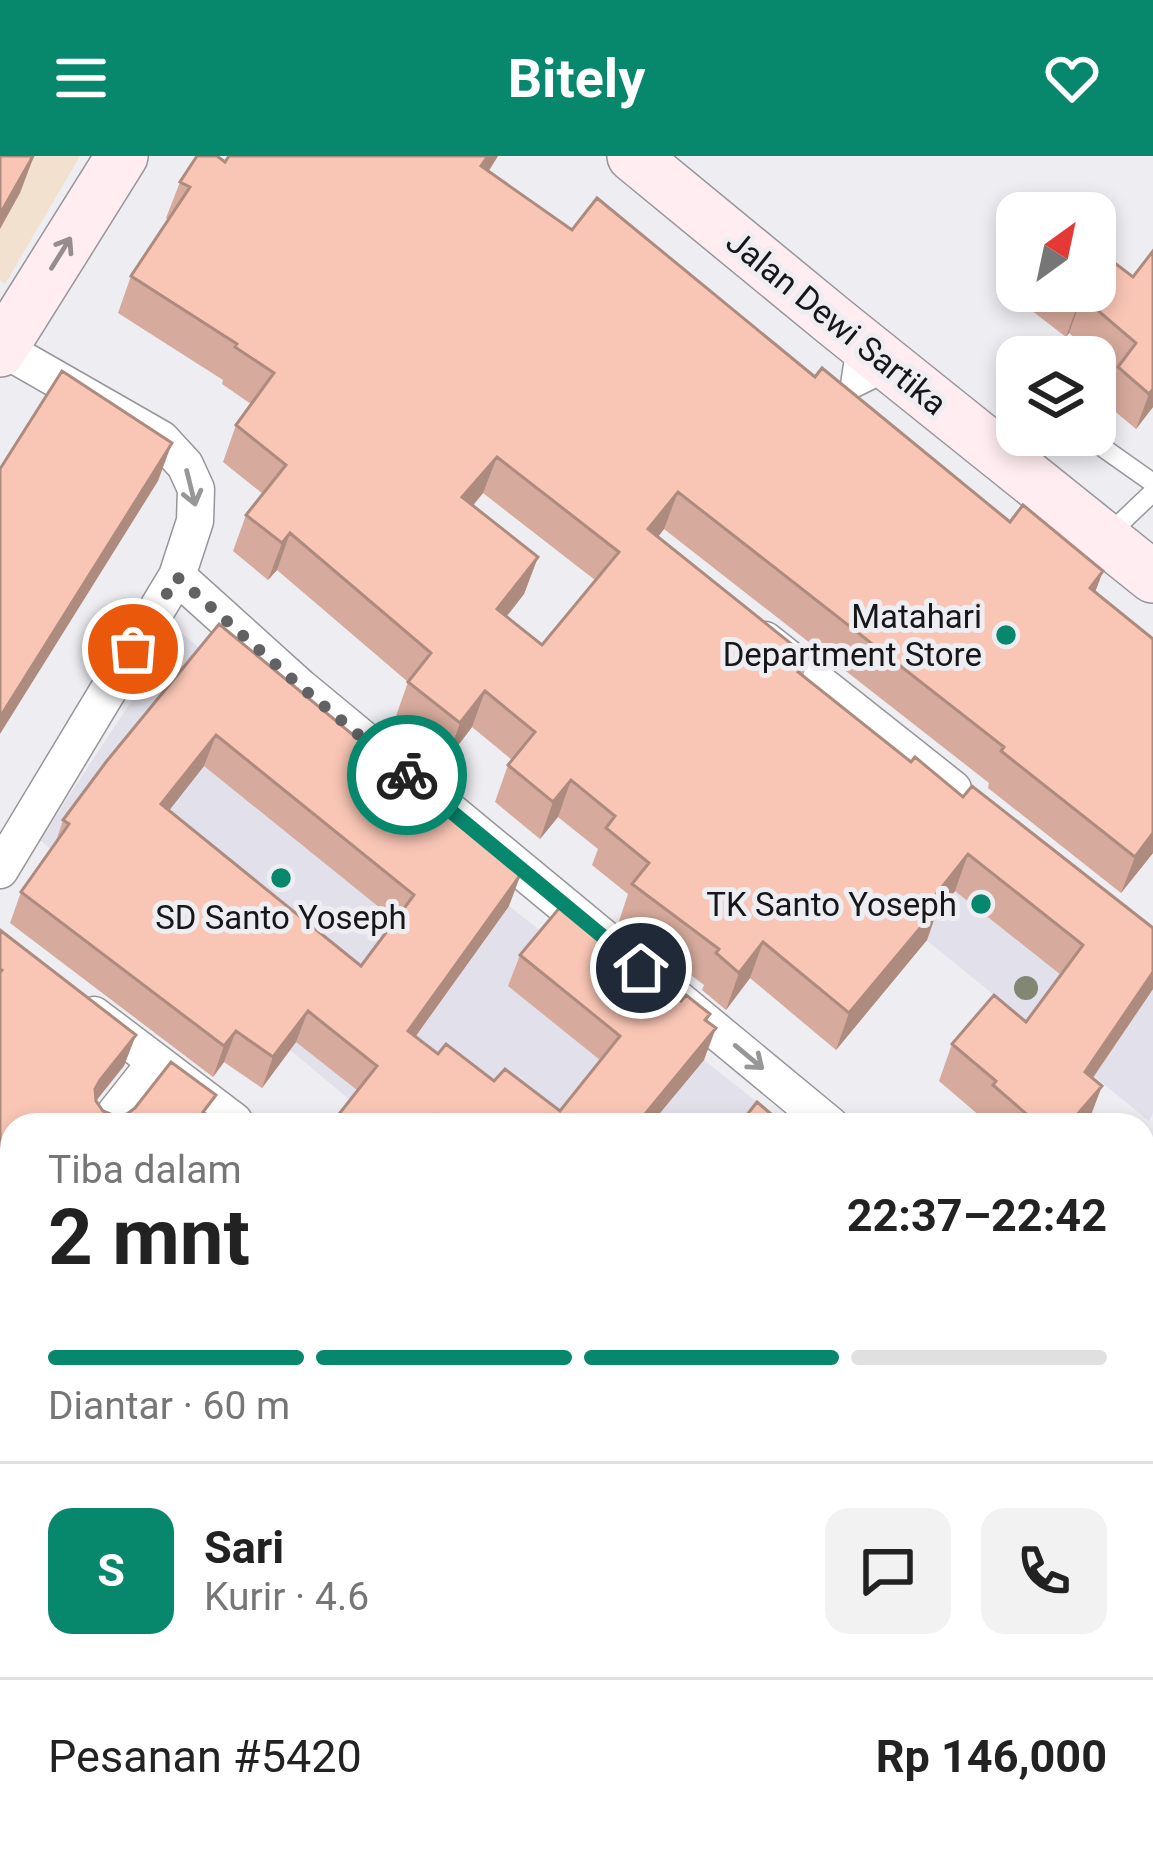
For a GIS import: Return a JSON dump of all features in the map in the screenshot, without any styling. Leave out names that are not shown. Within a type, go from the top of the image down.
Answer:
[{"type":"main road","points":[[4,338],[122,156]]},
{"type":"main road","name":"Jalan Dewi Sartika","points":[[633,156],[860,376],[1009,448],[1136,558]]},
{"type":"street","points":[[0,870],[177,577],[195,521],[196,489],[185,465],[161,439],[4,338]]},
{"type":"street","points":[[177,577],[317,701],[815,1113]]},
{"type":"street","points":[[740,620],[984,813]]},
{"type":"street","points":[[69,996],[223,1113]]},
{"type":"street","points":[[116,1113],[156,1062]]},
{"type":"lane","points":[[1112,456],[1153,488],[1136,558]]},
{"type":"shaded area","points":[[0,156],[80,156],[5,284],[0,280]]},
{"type":"shaded area","name":"SD Santo Yoseph","points":[[178,630],[509,906],[771,1113],[367,1113],[40,840]]},
{"type":"shaded area","points":[[738,787],[1153,964],[1153,1113],[1139,1113]]},
{"type":"building","points":[[0,156],[33,156],[0,214]]},
{"type":"building","points":[[197,156],[217,156],[225,162],[229,156],[488,156],[481,166],[572,230],[597,198],[815,377],[822,368],[1010,522],[1023,505],[1103,571],[1090,588],[1153,639],[1153,833],[1135,857],[1001,751],[1004,747],[678,492],[648,529],[809,658],[798,672],[911,762],[915,757],[963,797],[972,786],[1153,928],[1153,972],[1085,1072],[1102,1086],[1078,1113],[1025,1113],[952,1044],[994,995],[1026,1022],[1083,945],[968,854],[934,897],[941,903],[849,1013],[763,942],[739,973],[716,953],[719,949],[632,884],[649,863],[606,828],[615,816],[571,780],[553,802],[508,765],[535,732],[485,691],[460,723],[408,682],[431,653],[290,533],[282,543],[246,515],[286,465],[236,425],[274,373],[131,276],[190,187],[180,182]],"holes":[[[497,457],[619,552],[542,645],[497,609],[538,557],[462,497]]]},
{"type":"building","points":[[1153,251],[1153,389],[1149,394],[1118,367],[1136,343],[1100,312],[1116,312],[1116,264],[1133,277]]},
{"type":"building","points":[[62,371],[172,443],[0,717],[0,469]]},
{"type":"building","points":[[219,624],[521,874],[408,1031],[438,1054],[446,1044],[494,1081],[505,1069],[560,1111],[620,1036],[520,955],[561,906],[681,1001],[686,995],[710,1014],[705,1020],[716,1028],[646,1113],[340,1113],[377,1066],[308,1011],[273,1057],[236,1031],[224,1046],[21,892],[69,824],[63,820]],"holes":[[[216,735],[414,895],[361,966],[161,804]]]},
{"type":"building","points":[[0,930],[136,1035],[95,1089],[96,1101],[108,1113],[0,1113]]},
{"type":"building","points":[[171,1062],[216,1095],[203,1112],[128,1113]]},
{"type":"building","points":[[757,1102],[770,1113],[748,1113]]},
{"type":"way so far","points":[[133,649],[177,577],[407,775]]},
{"type":"place","name":"Matahari Department Store","points":[[1006,635]]},
{"type":"place","name":"SD Santo Yoseph","points":[[281,878]]},
{"type":"place","name":"TK Santo Yoseph","points":[[981,904]]},
{"type":"route","points":[[407,775],[641,968]]}]
